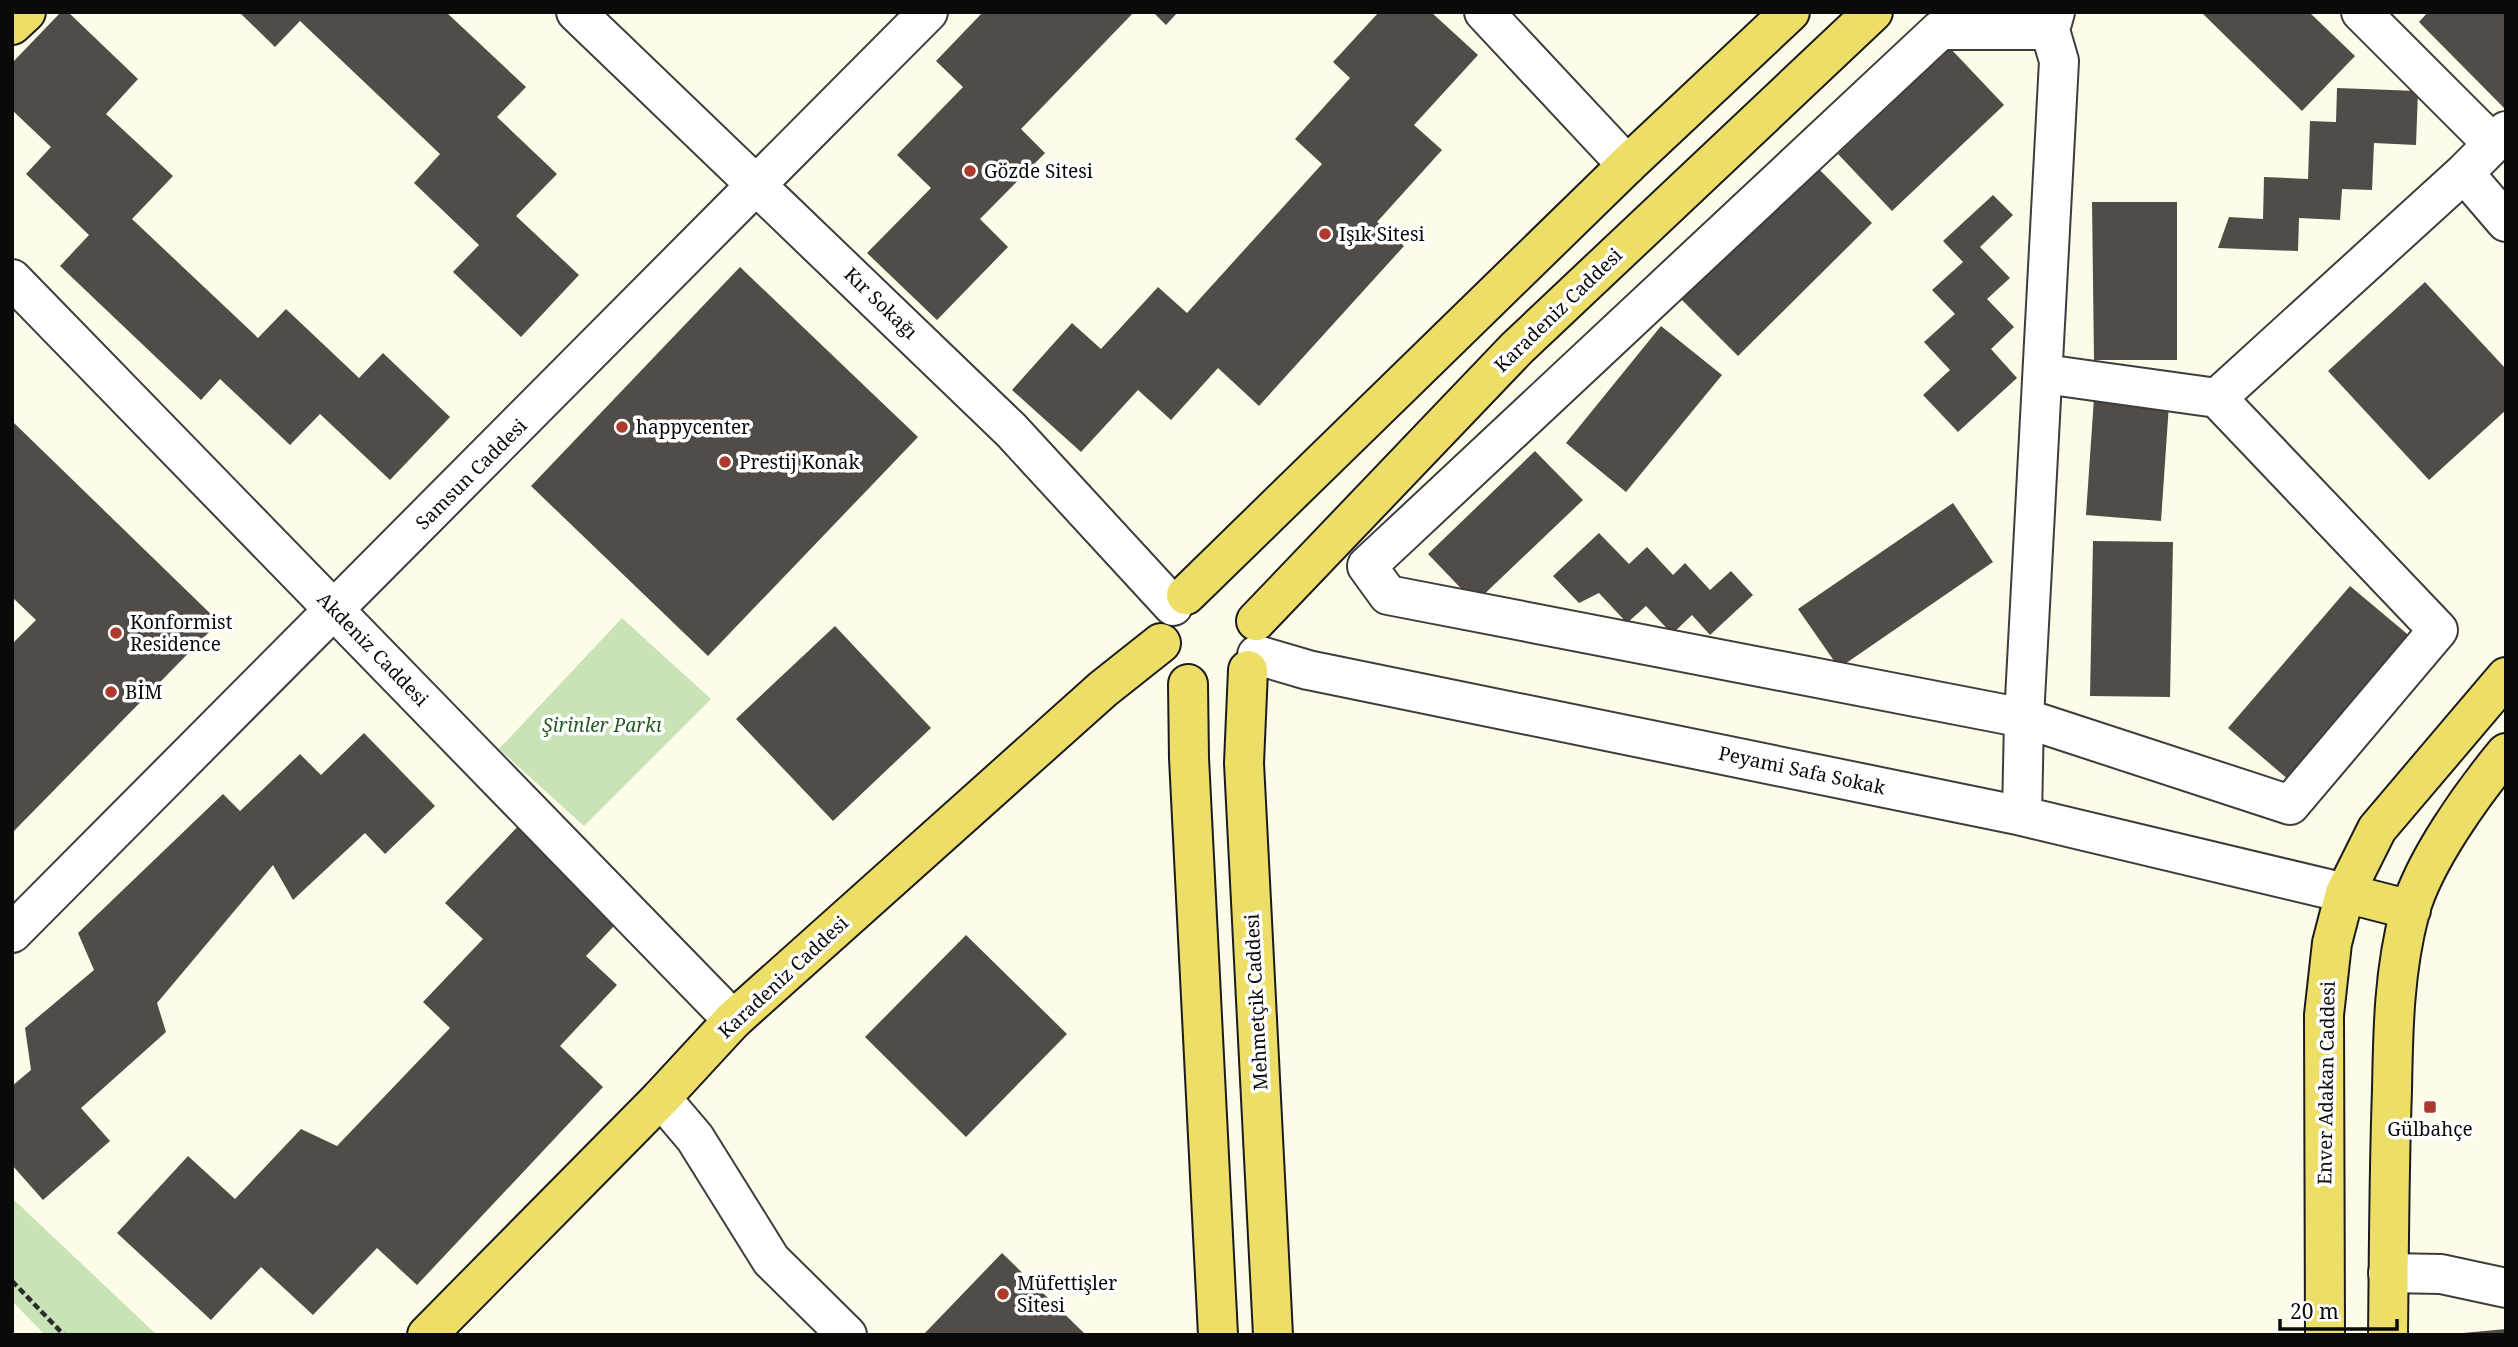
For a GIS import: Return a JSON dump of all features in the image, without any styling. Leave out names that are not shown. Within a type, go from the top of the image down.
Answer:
[{"type":"main road","points":[[12,25],[26,12]]},
{"type":"main road","points":[[1218,1335],[1189,758],[1188,684],[1165,659],[1161,643],[1163,626],[1180,601],[1627,165],[1790,12]]},
{"type":"main road","name":"Karadeniz Caddesi","points":[[1254,649],[1517,348],[1874,12]]},
{"type":"main road","points":[[1180,601],[1218,590],[1234,596],[1247,607],[1254,649],[1235,681],[1219,687],[1188,684]]},
{"type":"main road","name":"Karadeniz Caddesi","points":[[427,1335],[662,1098],[733,1020],[1103,689],[1161,643]]},
{"type":"main road","name":"Mehmetçik Caddesi","points":[[1254,649],[1244,763],[1273,1335]]},
{"type":"main road","name":"Enver Adakan Caddesi","points":[[2325,1335],[2324,1015],[2332,943],[2346,893],[2376,829],[2506,677]]},
{"type":"main road","points":[[2388,1335],[2393,1031],[2398,971],[2410,910],[2425,873],[2482,782],[2506,753]]},
{"type":"main road","points":[[2346,893],[2410,910]]},
{"type":"street","name":"Kır Sokağı","points":[[576,12],[1011,430],[1180,601]]},
{"type":"street","name":"Samsun Caddesi","points":[[12,933],[759,185],[928,12]]},
{"type":"street","points":[[1484,12],[1627,165]]},
{"type":"street","points":[[2217,398],[2464,173],[2499,137],[2361,12]]},
{"type":"street","points":[[2022,816],[2024,718],[2059,61],[2053,21],[1940,30],[1367,566],[1388,595],[2024,718],[2290,805],[2438,630],[2217,398],[2044,374]]},
{"type":"street","points":[[2464,173],[2506,222]]},
{"type":"street","name":"Akdeniz Caddesi","points":[[12,279],[733,1020]]},
{"type":"street","name":"Peyami Safa Sokak","points":[[1254,649],[1308,670],[2022,816],[2346,893]]},
{"type":"street","points":[[662,1098],[695,1139],[771,1260],[847,1335]]},
{"type":"street","points":[[2388,1273],[2441,1274],[2506,1288]]},
{"type":"path","points":[[12,1281],[64,1335]]},
{"type":"green space","name":"Şirinler Parkı","points":[[622,618],[711,699],[584,826],[499,749]]},
{"type":"green space","points":[[12,1198],[157,1335],[45,1335],[12,1301]]},
{"type":"building","points":[[61,12],[68,12],[138,79],[106,114],[173,176],[132,219],[258,338],[286,309],[359,378],[383,353],[450,417],[390,480],[320,414],[290,445],[220,379],[201,400],[60,266],[89,235],[26,174],[51,147],[12,110],[12,63]]},
{"type":"building","points":[[239,12],[446,12],[526,87],[497,117],[557,174],[516,216],[579,275],[521,337],[453,272],[479,245],[414,183],[440,154],[300,21],[275,47]]},
{"type":"building","name":"Gözde Sitesi","points":[[983,12],[1134,12],[1021,129],[1045,153],[980,219],[1008,247],[937,320],[867,253],[931,188],[897,155],[963,87],[936,61]]},
{"type":"building","points":[[1153,12],[1178,12],[1166,25]]},
{"type":"building","name":"Işık Sitesi","points":[[1379,12],[1431,12],[1478,55],[1414,125],[1442,150],[1377,222],[1404,246],[1259,406],[1218,368],[1171,420],[1138,390],[1081,452],[1012,390],[1072,323],[1101,349],[1158,287],[1187,313],[1322,164],[1295,139],[1350,78],[1333,62]]},
{"type":"building","points":[[2201,12],[2309,12],[2355,56],[2302,111]]},
{"type":"building","points":[[2428,12],[2506,12],[2506,110],[2419,22]]},
{"type":"building","points":[[1950,48],[2004,105],[1892,211],[1838,154]]},
{"type":"building","points":[[2337,88],[2418,91],[2416,145],[2374,143],[2372,190],[2342,189],[2340,220],[2299,218],[2298,251],[2218,248],[2229,217],[2263,219],[2264,177],[2308,179],[2310,121],[2336,122]]},
{"type":"building","points":[[1812,162],[1872,223],[1738,356],[1678,296]]},
{"type":"building","points":[[1993,195],[2013,215],[1980,247],[2010,278],[1987,299],[2014,327],[1991,349],[2017,378],[1958,432],[1923,395],[1950,370],[1924,342],[1955,314],[1932,290],[1963,262],[1943,241]]},
{"type":"building","points":[[2092,202],[2177,202],[2177,360],[2094,360]]},
{"type":"building","name":"Prestij Konak","points":[[740,267],[918,437],[708,656],[531,486]]},
{"type":"building","points":[[2425,282],[2506,369],[2506,410],[2429,480],[2328,371]]},
{"type":"building","points":[[1661,326],[1722,375],[1626,492],[1566,443]]},
{"type":"building","points":[[2094,398],[2169,404],[2161,521],[2086,515]]},
{"type":"building","name":"Konformist Residence","points":[[12,421],[219,622],[12,833],[12,644],[36,620],[12,597]]},
{"type":"building","points":[[1535,451],[1583,500],[1475,603],[1428,554]]},
{"type":"building","points":[[1953,503],[1993,562],[1839,668],[1798,609]]},
{"type":"building","points":[[1599,533],[1629,564],[1647,547],[1673,575],[1685,563],[1710,590],[1731,571],[1753,595],[1710,635],[1692,615],[1672,634],[1646,606],[1627,623],[1599,593],[1579,603],[1553,576]]},
{"type":"building","points":[[2093,541],[2173,542],[2170,697],[2090,696]]},
{"type":"building","points":[[2350,586],[2412,638],[2289,780],[2228,728]]},
{"type":"building","points":[[835,626],[931,728],[833,821],[736,719]]},
{"type":"building","points":[[364,733],[435,806],[385,854],[365,833],[293,900],[273,865],[157,1003],[166,1032],[81,1108],[110,1141],[43,1200],[12,1165],[12,1086],[31,1070],[25,1028],[94,970],[78,933],[223,794],[240,811],[300,754],[321,775]]},
{"type":"building","points":[[525,819],[625,914],[586,956],[617,985],[560,1046],[603,1087],[417,1285],[377,1248],[313,1315],[261,1267],[211,1320],[117,1233],[188,1156],[235,1199],[301,1129],[337,1146],[450,1028],[423,1002],[483,939],[445,903]]},
{"type":"building","points":[[966,935],[1067,1034],[966,1137],[865,1037]]},
{"type":"building","name":"Müfettişler Sitesi","points":[[1002,1253],[1086,1335],[923,1335]]},
{"type":"building","points":[[2506,1329],[2506,1335],[2463,1335],[2463,1333]]},
{"type":"place","name":"Gözde Sitesi","points":[[970,171]]},
{"type":"place","name":"Işık Sitesi","points":[[1325,234]]},
{"type":"place","name":"happycenter","points":[[622,427]]},
{"type":"place","name":"Prestij Konak","points":[[725,462]]},
{"type":"place","name":"Konformist Residence","points":[[116,633]]},
{"type":"place","name":"BİM","points":[[111,692]]},
{"type":"place","name":"Gülbahçe","points":[[2430,1107]]},
{"type":"place","name":"Müfettişler Sitesi","points":[[1003,1294]]}]
